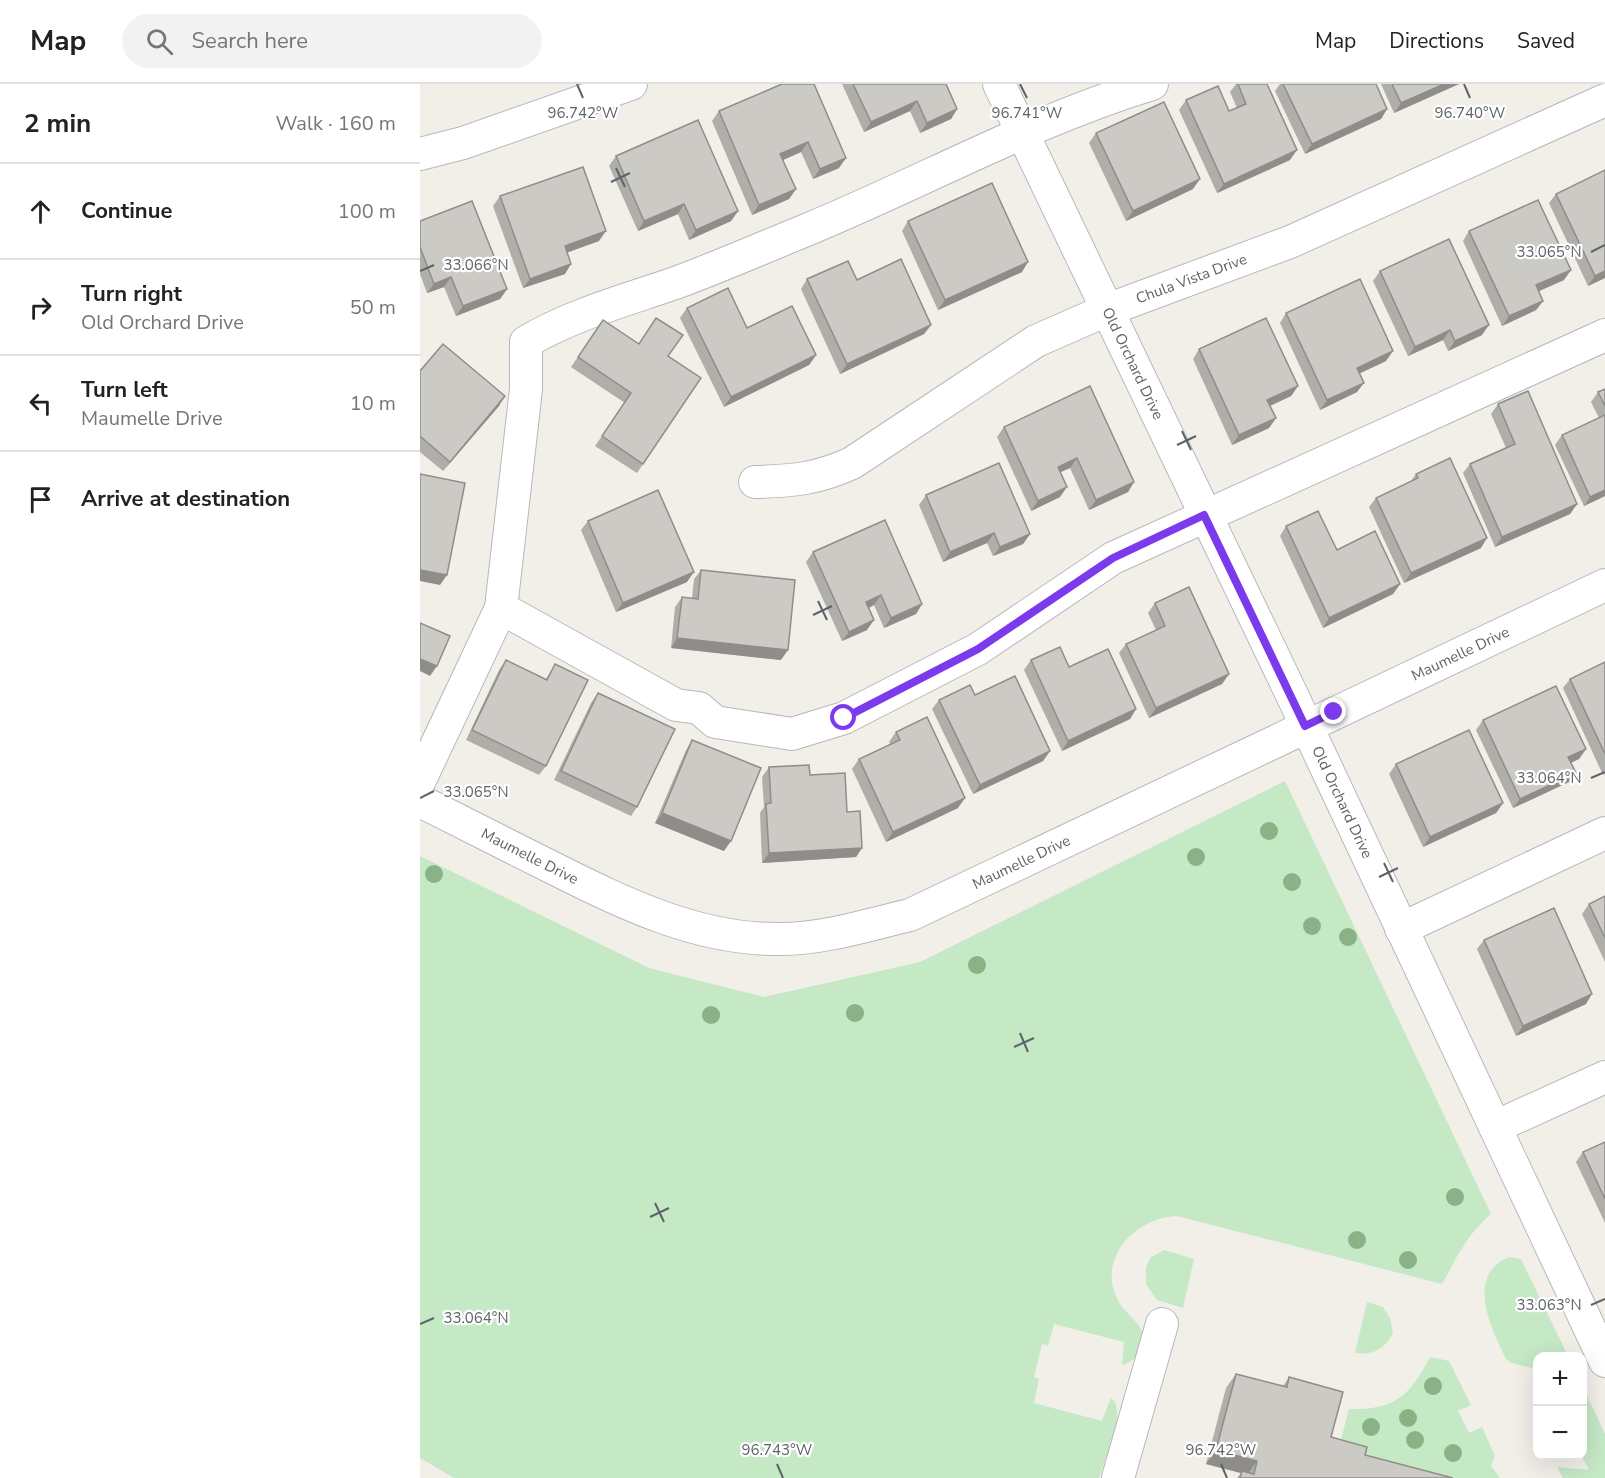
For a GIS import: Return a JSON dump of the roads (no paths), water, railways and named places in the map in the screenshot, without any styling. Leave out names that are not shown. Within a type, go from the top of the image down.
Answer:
[{"type":"street","points":[[420,154],[463,143],[631,84]]},
{"type":"street","name":"Old Orchard Drive","points":[[999,84],[1495,1127],[1596,1319],[1605,1361]]},
{"type":"street","points":[[420,780],[501,608],[526,389],[526,342],[552,326],[690,277],[883,198],[1022,132],[1106,98],[1152,84]]},
{"type":"street","name":"Chula Vista Drive","points":[[755,482],[802,481],[827,474],[852,463],[1003,360],[1036,341],[1107,310],[1290,242],[1605,100]]},
{"type":"street","points":[[501,608],[676,705],[699,708],[715,722],[792,734],[844,718],[978,649],[1113,558],[1605,335]]},
{"type":"street","name":"Maumelle Drive","points":[[420,801],[611,897],[671,922],[726,935],[780,939],[831,934],[910,915],[1605,585]]},
{"type":"street","points":[[1401,929],[1605,833]]},
{"type":"street","points":[[1495,1127],[1605,1077]]},
{"type":"street","points":[[1118,1478],[1162,1324]]}]
